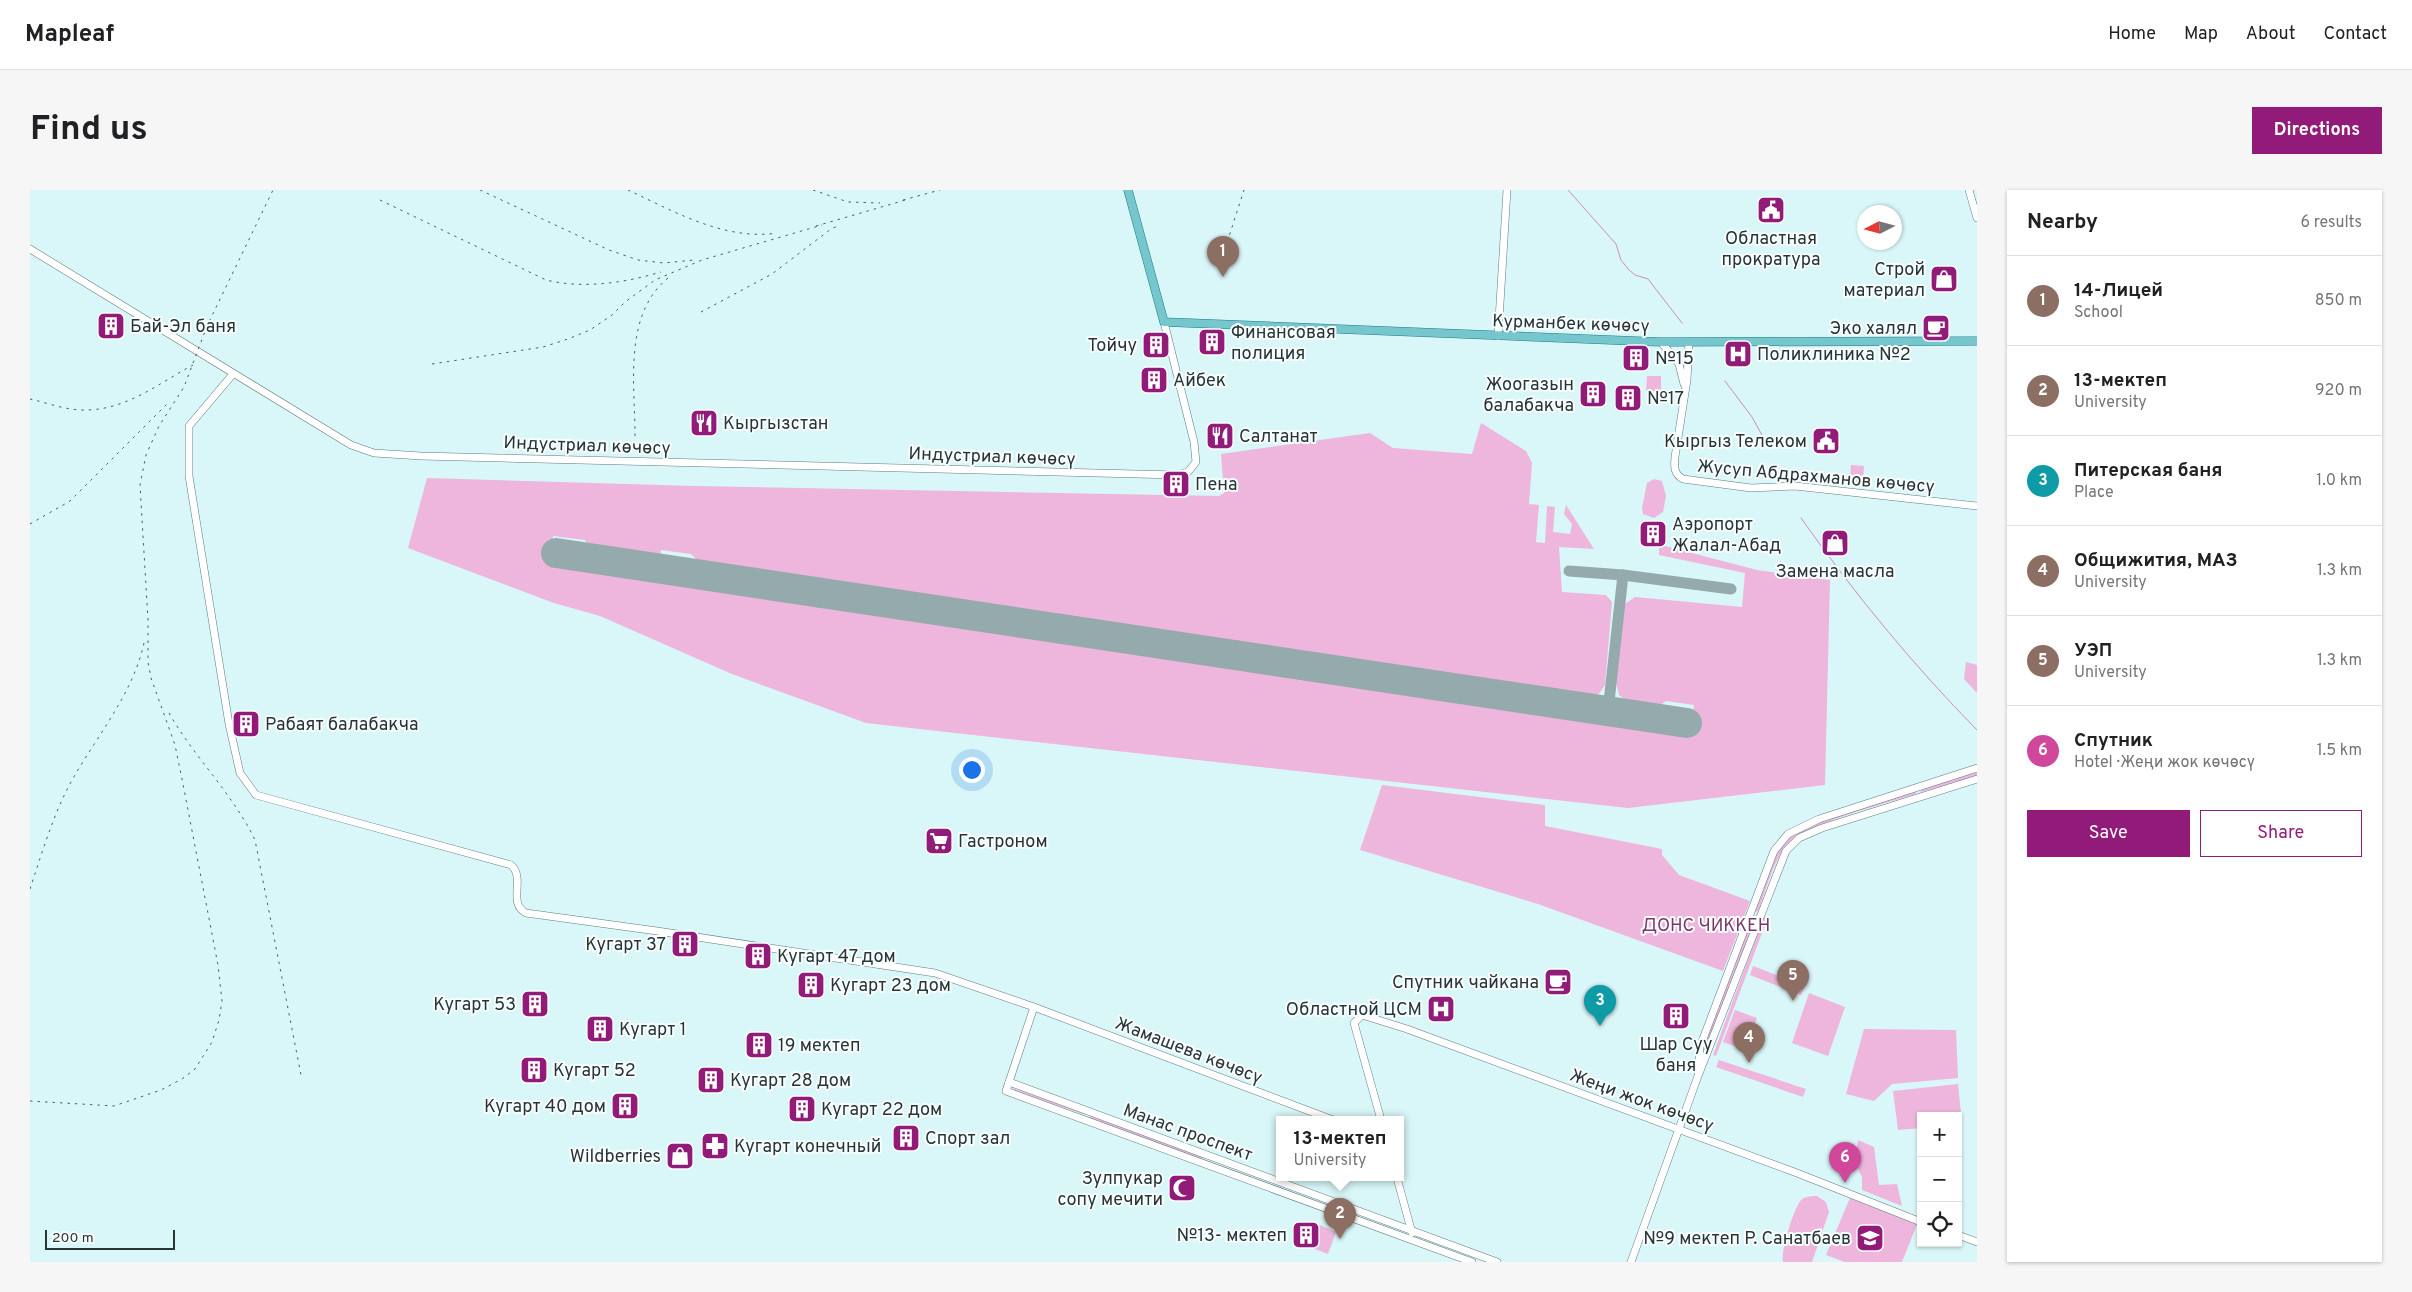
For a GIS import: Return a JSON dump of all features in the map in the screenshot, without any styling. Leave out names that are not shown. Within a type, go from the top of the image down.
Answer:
[{"type":"main road","points":[[1128,190],[1164,322]]},
{"type":"main road","points":[[1498,336],[1507,190]]},
{"type":"main road","points":[[1969,190],[1977,218]]},
{"type":"main road","name":"Индустриал көчөсү","points":[[30,249],[343,441],[358,449],[374,453],[421,456],[1162,476],[1188,472],[1196,462],[1194,442],[1164,322]]},
{"type":"main road","name":"Курманбек көчөсү","points":[[1164,322],[1661,342],[1977,341]]},
{"type":"main road","points":[[1661,342],[1679,364],[1685,392]]},
{"type":"main road","points":[[1685,392],[1689,342]]},
{"type":"main road","name":"Жамашева көчөсү","points":[[233,374],[189,426],[189,476],[237,762],[245,782],[256,795],[262,799],[510,865],[516,870],[518,876],[517,904],[520,910],[526,913],[935,974],[1034,1007],[1322,1116]]},
{"type":"main road","name":"Жусуп Абдрахманов көчөсү","points":[[1685,392],[1675,464],[1678,477],[1683,479],[1751,488],[1795,486],[1977,506]]},
{"type":"main road","points":[[1698,1076],[1700,1047],[1774,851],[1788,834],[1836,813],[1977,768]]},
{"type":"main road","points":[[1631,1262],[1698,1076],[1758,918],[1786,851],[1799,838],[1848,818],[1977,779]]},
{"type":"main road","points":[[1750,915],[1758,918]]},
{"type":"main road","points":[[1034,1007],[1006,1091],[1274,1189],[1412,1230],[1481,1259],[1497,1262]]},
{"type":"main road","name":"Жеңи жок көчөсү","points":[[1380,1116],[1354,1023],[1357,1018],[1366,1015],[1679,1129],[1917,1220]]},
{"type":"main road","name":"Манас проспект","points":[[1009,1082],[1276,1181]]},
{"type":"main road","points":[[1274,1189],[1277,1181]]},
{"type":"main road","name":"Манас проспект","points":[[1277,1181],[1333,1206]]},
{"type":"main road","points":[[1398,1181],[1414,1240]]},
{"type":"main road","points":[[1364,1217],[1414,1240],[1472,1262]]},
{"type":"main road","points":[[1962,1236],[1977,1242]]},
{"type":"green space","points":[[1647,376],[1661,376],[1661,391],[1646,391]]},
{"type":"green space","points":[[1481,423],[1526,451],[1532,463],[1529,504],[1539,505],[1536,542],[1545,543],[1547,506],[1555,507],[1553,532],[1570,534],[1572,524],[1564,514],[1566,505],[1594,549],[1559,547],[1562,592],[1606,595],[1612,602],[1605,685],[1598,695],[1590,697],[700,563],[691,554],[661,550],[660,557],[588,546],[585,540],[553,536],[549,563],[1692,736],[1696,712],[1693,711],[1694,705],[1666,701],[1658,707],[1629,703],[1619,695],[1616,682],[1625,604],[1635,597],[1742,607],[1745,573],[1659,555],[1659,543],[1665,544],[1665,546],[1757,570],[1830,580],[1825,785],[1628,808],[866,723],[732,674],[600,616],[554,603],[408,548],[427,478],[694,486],[1219,496],[1224,493],[1221,454],[1370,433],[1393,448],[1472,454]]},
{"type":"green space","points":[[1851,465],[1864,466],[1863,483],[1850,482]]},
{"type":"green space","points":[[1654,479],[1662,481],[1666,496],[1663,512],[1654,518],[1643,514],[1642,508],[1647,483]]},
{"type":"green space","points":[[1966,662],[1977,665],[1977,693],[1964,679]]},
{"type":"green space","points":[[1977,772],[1977,776],[1921,792],[1921,789]]},
{"type":"green space","name":"ДОНС ЧИККЕН","points":[[1382,785],[1545,805],[1545,826],[1662,849],[1662,855],[1679,875],[1750,901],[1723,971],[1538,904],[1360,850]]},
{"type":"green space","points":[[1916,791],[1916,794],[1826,822],[1794,838],[1780,854],[1758,911],[1754,912],[1777,852],[1792,836],[1824,820]]},
{"type":"green space","points":[[1764,916],[1768,917],[1716,1056],[1713,1055]]},
{"type":"green space","points":[[1754,918],[1755,921],[1704,1051],[1703,1049],[1751,919]]},
{"type":"green space","points":[[1753,966],[1805,986],[1801,995],[1750,975]]},
{"type":"green space","points":[[1809,993],[1845,1007],[1828,1056],[1792,1043]]},
{"type":"green space","points":[[1735,1010],[1757,1018],[1754,1027],[1759,1029],[1751,1052],[1723,1042]]},
{"type":"green space","points":[[1864,1029],[1956,1030],[1958,1078],[1892,1084],[1874,1101],[1846,1094]]},
{"type":"green space","points":[[1719,1060],[1806,1089],[1803,1097],[1716,1067]]},
{"type":"green space","points":[[1958,1084],[1961,1112],[1917,1112],[1917,1128],[1898,1130],[1893,1091]]},
{"type":"green space","points":[[1012,1088],[1085,1113],[1086,1115],[1017,1092]]},
{"type":"green space","points":[[1092,1116],[1202,1157],[1203,1159],[1089,1117]]},
{"type":"green space","points":[[1858,1140],[1874,1147],[1879,1185],[1897,1184],[1902,1206],[1862,1190],[1862,1177],[1855,1163]]},
{"type":"green space","points":[[1817,1196],[1826,1202],[1829,1212],[1812,1262],[1783,1262],[1786,1240],[1799,1203],[1804,1198]]},
{"type":"green space","points":[[1850,1198],[1917,1222],[1902,1262],[1845,1262],[1826,1255]]},
{"type":"green space","points":[[1315,1223],[1336,1232],[1328,1254],[1307,1246]]},
{"type":"waterway","points":[[1568,190],[1616,244],[1621,260],[1629,270],[1635,275],[1648,279],[1682,323]]},
{"type":"waterway","points":[[1725,381],[1752,417],[1767,444]]},
{"type":"waterway","points":[[1801,518],[1885,628],[1977,730]]},
{"type":"taxiway","points":[[1569,571],[1623,575],[1731,589]]},
{"type":"taxiway","points":[[1608,711],[1623,575]]},
{"type":"runway","points":[[556,553],[1687,723]]},
{"type":"railway","points":[[30,1101],[114,1106],[161,1090],[182,1079],[195,1069],[212,1042],[219,1020],[222,1001],[218,965],[182,779],[175,745],[151,678],[148,662],[148,620],[140,485],[146,455],[159,426],[184,387],[207,326],[273,190]]},
{"type":"railway","points":[[480,190],[609,250],[638,260],[664,263],[694,260]]},
{"type":"railway","points":[[628,190],[681,215],[719,228],[738,233],[777,233]]},
{"type":"railway","points":[[813,190],[848,202],[880,203]]},
{"type":"railway","points":[[903,200],[940,190]]},
{"type":"railway","points":[[1225,249],[1244,190]]},
{"type":"railway","points":[[816,226],[909,199]]},
{"type":"railway","points":[[380,200],[546,280],[560,283],[604,284],[661,272]]},
{"type":"railway","points":[[432,364],[543,347],[568,339],[590,330],[612,315],[625,302],[655,280],[702,260],[822,225]]},
{"type":"railway","points":[[701,312],[772,274],[831,229],[840,225]]},
{"type":"railway","points":[[635,436],[634,373],[638,331],[644,311],[654,293],[668,278]]},
{"type":"railway","points":[[30,399],[73,409],[102,409],[143,394],[193,365]]},
{"type":"railway","points":[[30,524],[70,501],[168,403]]},
{"type":"railway","points":[[30,889],[48,834],[71,782],[123,698],[139,662],[144,643]]},
{"type":"railway","points":[[169,713],[236,807],[255,840],[301,1075]]},
{"type":"place","name":"Областная прократура","points":[[1771,210]]},
{"type":"place","name":"14-Лицей","points":[[1223,277]]},
{"type":"place","name":"Строй материал","points":[[1944,279]]},
{"type":"place","name":"Бай-Эл баня","points":[[111,326]]},
{"type":"place","name":"Эко халял","points":[[1936,328]]},
{"type":"place","name":"Финансовая полиция","points":[[1212,342]]},
{"type":"place","name":"Тойчу","points":[[1156,345]]},
{"type":"place","name":"Поликлиника №2","points":[[1738,354]]},
{"type":"place","name":"№15","points":[[1636,358]]},
{"type":"place","name":"Айбек","points":[[1154,380]]},
{"type":"place","name":"Жоогазын балабакча","points":[[1593,394]]},
{"type":"place","name":"№17","points":[[1628,398]]},
{"type":"place","name":"Кыргызстан","points":[[704,423]]},
{"type":"place","name":"Салтанат","points":[[1220,436]]},
{"type":"place","name":"Кыргыз Телеком","points":[[1826,441]]},
{"type":"place","name":"Пена","points":[[1176,484]]},
{"type":"place","name":"Аэропорт Жалал-Абад","points":[[1653,534]]},
{"type":"place","name":"Замена масла","points":[[1835,543]]},
{"type":"place","name":"Рабаят балабакча","points":[[246,724]]},
{"type":"place","name":"Гастроном","points":[[939,841]]},
{"type":"place","name":"Кугарт 37","points":[[685,944]]},
{"type":"place","name":"Кугарт 47 дом","points":[[758,956]]},
{"type":"place","name":"Спутник чайкана","points":[[1558,982]]},
{"type":"place","name":"Кугарт 23 дом","points":[[811,985]]},
{"type":"place","name":"УЭП","points":[[1793,1001]]},
{"type":"place","name":"Кугарт 53","points":[[535,1004]]},
{"type":"place","name":"Областной ЦСМ","points":[[1441,1009]]},
{"type":"place","name":"Шар Суу баня","points":[[1676,1016]]},
{"type":"place","name":"Питерская баня","points":[[1600,1026]]},
{"type":"place","name":"Кугарт 1","points":[[600,1029]]},
{"type":"place","name":"19 мектеп","points":[[759,1045]]},
{"type":"place","name":"Общижития, МАЗ","points":[[1749,1063]]},
{"type":"place","name":"Кугарт 52","points":[[534,1070]]},
{"type":"place","name":"Кугарт 28 дом","points":[[711,1080]]},
{"type":"place","name":"Кугарт 40 дом","points":[[625,1106]]},
{"type":"place","name":"Кугарт 22 дом","points":[[802,1109]]},
{"type":"place","name":"Спорт зал","points":[[906,1138]]},
{"type":"place","name":"Кугарт конечный","points":[[715,1146]]},
{"type":"place","name":"Wildberries","points":[[680,1156]]},
{"type":"place","name":"Спутник","points":[[1845,1183]]},
{"type":"place","name":"Зулпукар сопу мечити","points":[[1182,1188]]},
{"type":"place","name":"№13- мектеп","points":[[1306,1235]]},
{"type":"place","name":"№9 мектеп Р. Санатбаев","points":[[1870,1238]]},
{"type":"place","name":"13-мектеп","points":[[1340,1239]]}]
